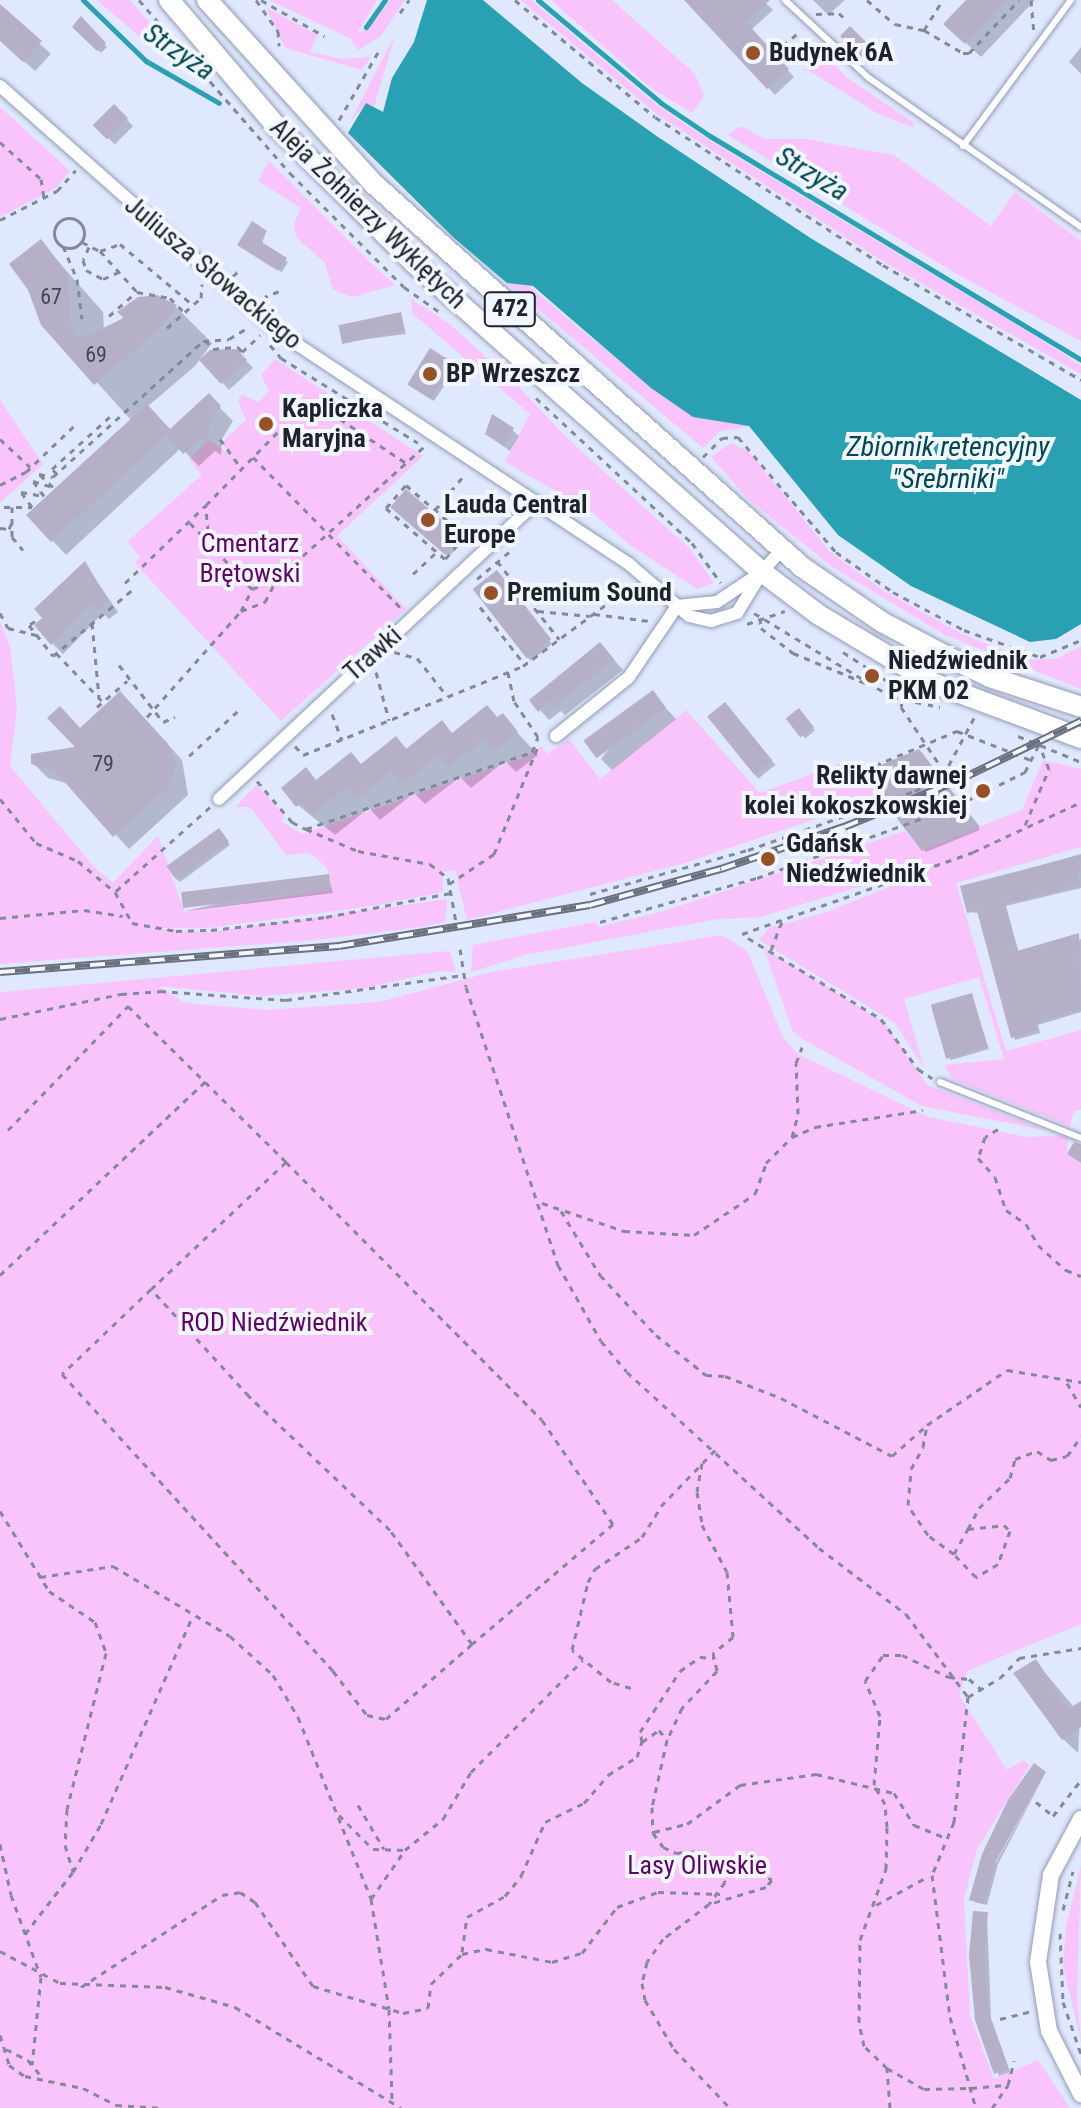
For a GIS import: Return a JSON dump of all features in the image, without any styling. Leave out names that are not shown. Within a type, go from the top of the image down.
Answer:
[{"type":"main road","name":"Aleja Żołnierzy Wyklętych","points":[[169,0],[278,128],[415,264],[762,572]]},
{"type":"main road","name":"Aleja Żołnierzy Wyklętych","points":[[207,0],[375,185],[781,550]]},
{"type":"main road","name":"472","points":[[781,550],[882,622],[946,656],[990,677],[1081,707]]},
{"type":"main road","name":"472","points":[[762,572],[819,615],[933,683],[1011,717],[1081,738]]},
{"type":"street","name":"Juliusza Słowackiego","points":[[0,86],[277,331],[629,564],[677,606],[699,620],[730,617],[745,605],[762,572],[781,550]]},
{"type":"street","name":"Trawki","points":[[215,803],[536,502]]},
{"type":"street","name":"Juliusza Słowackiego","points":[[677,606],[717,602],[762,572]]},
{"type":"street","points":[[556,736],[629,677],[677,606]]},
{"type":"street","points":[[1081,1819],[1059,1855],[1042,1910],[1038,1962],[1043,2007],[1057,2053],[1081,2094]]},
{"type":"lane","points":[[785,0],[869,78],[1081,227]]},
{"type":"lane","points":[[963,146],[1071,0]]},
{"type":"lane","points":[[940,1082],[1081,1138]]},
{"type":"path","points":[[259,0],[324,36]]},
{"type":"path","points":[[259,0],[278,31],[279,46]]},
{"type":"path","points":[[400,13],[409,0]]},
{"type":"path","points":[[515,0],[655,117],[883,265],[1081,380]]},
{"type":"path","points":[[867,0],[895,24],[924,30],[969,53],[1019,0]]},
{"type":"path","points":[[924,30],[943,0]]},
{"type":"path","points":[[1031,0],[1035,45]]},
{"type":"path","points":[[798,15],[839,13],[845,19]]},
{"type":"path","points":[[789,61],[793,57],[783,46],[801,30]]},
{"type":"path","points":[[341,117],[381,47]]},
{"type":"path","points":[[0,142],[41,179],[44,197]]},
{"type":"path","points":[[0,220],[44,197],[76,170]]},
{"type":"path","points":[[82,242],[83,226],[66,218],[55,229],[77,279],[82,319]]},
{"type":"path","points":[[63,246],[82,242],[100,251],[137,292],[170,298],[185,313]]},
{"type":"path","points":[[100,251],[120,244],[193,305]]},
{"type":"path","points":[[90,246],[83,260],[86,270],[103,279],[119,272]]},
{"type":"path","points":[[233,276],[242,268]]},
{"type":"path","points":[[167,328],[203,293],[202,283]]},
{"type":"path","points":[[255,300],[279,291]]},
{"type":"path","points":[[109,316],[137,292]]},
{"type":"path","points":[[4,507],[32,507],[21,492],[40,499],[44,496],[31,484],[50,490],[39,474],[57,474],[205,340],[229,339],[249,327]]},
{"type":"path","points":[[205,340],[213,349],[238,347],[242,352],[260,335]]},
{"type":"path","points":[[269,342],[281,358],[420,443]]},
{"type":"path","points":[[125,583],[310,399],[406,463]]},
{"type":"path","points":[[57,474],[52,469],[114,413]]},
{"type":"path","points":[[0,485],[30,467],[75,425]]},
{"type":"path","points":[[703,457],[722,438],[738,437],[836,552],[893,592],[964,630],[1026,656],[1054,655],[1081,640]]},
{"type":"path","points":[[0,439],[30,467]]},
{"type":"path","points":[[220,439],[241,468]]},
{"type":"path","points":[[241,611],[265,602],[276,580],[425,446]]},
{"type":"path","points":[[252,456],[401,608]]},
{"type":"path","points":[[435,510],[468,472]]},
{"type":"path","points":[[406,485],[435,510],[465,536],[445,559],[386,508],[406,485]]},
{"type":"path","points":[[206,505],[209,543]]},
{"type":"path","points":[[12,507],[12,537],[23,550]]},
{"type":"path","points":[[0,528],[9,529],[12,522]]},
{"type":"path","points":[[189,522],[252,589]]},
{"type":"path","points":[[413,574],[437,552]]},
{"type":"path","points":[[497,561],[559,639]]},
{"type":"path","points":[[147,717],[241,611],[252,589],[276,580]]},
{"type":"path","points":[[303,755],[525,665],[634,584]]},
{"type":"path","points":[[35,621],[29,625],[53,656],[131,591]]},
{"type":"path","points":[[480,607],[525,665]]},
{"type":"path","points":[[537,611],[657,624]]},
{"type":"path","points":[[0,613],[8,628],[37,635]]},
{"type":"path","points":[[754,613],[760,618],[774,621],[872,685]]},
{"type":"path","points":[[760,618],[761,628],[793,653],[903,700],[945,707]]},
{"type":"path","points":[[92,623],[101,700]]},
{"type":"path","points":[[394,652],[417,658],[447,697]]},
{"type":"path","points":[[56,653],[101,700]]},
{"type":"path","points":[[119,665],[127,681],[163,722],[175,717]]},
{"type":"path","points":[[376,672],[389,720]]},
{"type":"path","points":[[449,884],[494,854],[536,760],[538,737],[514,701],[507,673]]},
{"type":"path","points":[[97,707],[101,700],[127,681]]},
{"type":"path","points":[[904,692],[903,700],[924,745],[945,773]]},
{"type":"path","points":[[189,756],[239,710]]},
{"type":"path","points":[[960,713],[987,723]]},
{"type":"path","points":[[332,714],[342,740]]},
{"type":"path","points":[[590,894],[779,840],[899,797],[945,773],[974,718]]},
{"type":"path","points":[[864,770],[957,731],[1031,760]]},
{"type":"path","points":[[1013,734],[1081,762]]},
{"type":"path","points":[[600,922],[736,885],[956,806],[1025,772],[1039,744]]},
{"type":"path","points":[[1023,828],[1049,769],[1039,744]]},
{"type":"path","points":[[306,829],[538,746]]},
{"type":"path","points":[[257,781],[292,822],[358,851],[416,858],[448,878],[456,922]]},
{"type":"path","points":[[0,799],[36,843],[78,861],[115,892],[125,916]]},
{"type":"path","points":[[742,934],[973,852],[1081,802]]},
{"type":"path","points":[[115,892],[191,819],[215,803]]},
{"type":"path","points":[[0,918],[84,910],[125,916],[144,928],[211,930],[326,917],[451,893]]},
{"type":"path","points":[[771,950],[782,921]]},
{"type":"path","points":[[748,938],[881,1019],[918,1069],[940,1082]]},
{"type":"path","points":[[460,949],[464,975],[558,1265],[601,1341],[672,1415],[716,1449],[819,1548],[906,1614],[968,1697],[954,1822],[944,1837],[932,1875],[950,2017],[976,2108]]},
{"type":"path","points":[[0,1019],[121,994],[160,991],[286,1000],[464,975]]},
{"type":"path","points":[[8,1130],[128,1006],[206,1081],[542,1420],[613,1524],[386,1719],[367,1715],[333,1671],[62,1374],[286,1162]]},
{"type":"path","points":[[792,1137],[798,1114],[796,1063],[802,1047]]},
{"type":"path","points":[[0,1275],[206,1081]]},
{"type":"path","points":[[540,1203],[624,1231],[694,1235],[755,1194],[766,1163],[792,1137],[815,1127],[923,1110]]},
{"type":"path","points":[[998,1129],[985,1137],[978,1158],[995,1177],[1006,1210],[1026,1224],[1038,1245],[1066,1270],[1081,1276]]},
{"type":"path","points":[[561,1211],[600,1275],[656,1335],[706,1375],[725,1376],[781,1398],[892,1456],[927,1425],[1007,1370],[1067,1383],[1081,1382]]},
{"type":"path","points":[[151,1289],[249,1396],[390,1530],[472,1644]]},
{"type":"path","points":[[1067,1383],[1081,1407]]},
{"type":"path","points":[[927,1425],[923,1447],[911,1469],[908,1505],[928,1535],[954,1554],[976,1577],[1003,1556],[1009,1526],[968,1529]]},
{"type":"path","points":[[954,1554],[993,1489],[1010,1478],[1015,1459],[1037,1451],[1051,1460],[1067,1456],[1081,1437]]},
{"type":"path","points":[[631,1688],[611,1682],[572,1650],[579,1608],[595,1569],[642,1537],[661,1506],[716,1449]]},
{"type":"path","points":[[702,1463],[697,1492],[702,1525],[727,1572],[733,1637],[713,1653],[717,1671],[682,1708],[667,1740],[652,1807],[653,1833],[663,1847],[698,1851],[719,1861],[737,1860],[772,1880],[766,1887],[709,1904]]},
{"type":"path","points":[[0,1511],[40,1577],[57,1598],[95,1622],[106,1653],[67,1809],[65,1845],[73,1872]]},
{"type":"path","points":[[40,1577],[113,1566],[192,1618],[230,1636],[273,1675],[298,1717],[371,1899],[389,2009],[392,2100]]},
{"type":"path","points":[[25,1934],[73,1872],[144,1731],[181,1632],[192,1618]]},
{"type":"path","points":[[968,1697],[982,1690],[1019,1658],[1081,1648]]},
{"type":"path","points":[[982,1690],[969,1679],[955,1678],[902,1655],[883,1655],[865,1681],[880,1716],[874,1785],[885,1804],[887,1827],[886,1869],[876,1905],[860,1940],[859,2022],[864,2046],[887,2068],[924,2089],[1008,2085]]},
{"type":"path","points":[[462,1954],[467,1917],[505,1896],[521,1876],[545,1822],[584,1803],[608,1775],[637,1757],[642,1742],[640,1732],[680,1671],[700,1657],[714,1658]]},
{"type":"path","points":[[371,1899],[405,1850],[443,1819],[471,1772],[583,1660]]},
{"type":"path","points":[[642,1742],[659,1730],[667,1740]]},
{"type":"path","points":[[653,1833],[687,1824],[740,1785],[816,1774],[874,1785],[894,1793],[914,1825],[944,1837]]},
{"type":"path","points":[[1036,1802],[1053,1816],[1081,1782]]},
{"type":"path","points":[[358,1805],[384,1849]]},
{"type":"path","points":[[338,1815],[373,1849],[405,1850]]},
{"type":"path","points":[[0,1844],[25,1934],[41,1977],[32,2065]]},
{"type":"path","points":[[698,1851],[720,1869],[725,1882],[720,1894],[663,1939],[647,1962],[642,1983],[645,2000],[674,2049],[730,2108]]},
{"type":"path","points":[[1076,1863],[1061,1921],[1058,1975],[1081,2054]]},
{"type":"path","points":[[876,1905],[929,1876]]},
{"type":"path","points":[[81,1987],[222,1895],[240,1892],[255,1902],[313,1986],[403,2013],[428,2008],[431,1984],[462,1954],[486,1949],[552,1962],[582,1953],[617,1907],[658,1892],[720,1894]]},
{"type":"path","points":[[0,1951],[41,1977],[81,1987],[165,1987],[235,2007],[401,2108]]},
{"type":"path","points":[[1000,2019],[1043,2007]]},
{"type":"path","points":[[0,2035],[14,2071],[41,2077],[116,2105],[164,2108]]},
{"type":"path","points":[[6,2049],[32,2065],[41,2077]]},
{"type":"path","points":[[992,2108],[1008,2085],[1014,2061]]},
{"type":"path","points":[[887,2068],[890,2108]]},
{"type":"green space","points":[[97,0],[130,0],[171,47],[163,57]]},
{"type":"green space","points":[[269,0],[377,0],[357,33],[368,29],[390,0],[405,0],[381,36],[358,50],[351,39]]},
{"type":"green space","points":[[521,0],[531,0],[657,105],[707,139],[1032,334],[1081,366],[1081,374],[884,262],[658,115]]},
{"type":"green space","points":[[551,0],[612,0],[695,74],[704,96],[692,113],[651,88]]},
{"type":"green space","points":[[266,7],[317,35],[310,52],[342,59],[371,57],[362,70],[285,48]]},
{"type":"green space","points":[[395,35],[374,107],[366,104],[350,122]]},
{"type":"green space","points":[[822,51],[845,76],[914,123],[913,127],[880,115],[806,69]]},
{"type":"green space","points":[[0,107],[70,171],[56,188],[0,217]]},
{"type":"green space","points":[[741,126],[765,139],[805,139],[894,155],[991,226],[1015,192],[1081,241],[1081,341],[957,274],[728,135]]},
{"type":"green space","points":[[269,161],[395,285],[352,297],[333,290],[325,263],[296,237],[294,223],[301,208],[258,181]]},
{"type":"green space","points":[[524,282],[651,388],[678,405],[749,426],[719,432],[703,448],[507,283]]},
{"type":"green space","points":[[411,299],[447,322],[514,382],[565,436],[690,549],[714,583],[697,589],[630,545],[592,512],[505,462],[530,414],[413,314]]},
{"type":"green space","name":"Cmentarz Brętowski","points":[[275,359],[423,456],[337,536],[406,609],[281,721],[135,563],[140,557],[128,541],[202,475],[189,459],[210,440],[234,458],[221,443],[246,420],[238,400],[242,394],[258,402],[269,391],[261,375]]},
{"type":"green space","points":[[0,400],[43,464],[0,503]]},
{"type":"green space","points":[[731,443],[749,452],[831,553],[884,591],[960,633],[1026,660],[1056,659],[1081,646],[1081,689],[945,635],[831,566],[748,499],[711,457]]},
{"type":"green space","points":[[0,622],[10,646],[17,709],[10,766],[94,867],[113,883],[158,836],[184,911],[331,890],[328,870],[317,858],[308,853],[286,855],[250,807],[235,807],[257,785],[285,816],[281,821],[302,834],[528,756],[541,746],[547,754],[569,739],[600,779],[686,710],[760,793],[842,763],[852,781],[868,781],[880,797],[685,863],[467,920],[455,870],[442,872],[443,892],[378,905],[209,928],[142,928],[209,932],[447,899],[445,922],[315,940],[0,964]]},
{"type":"green space","points":[[1043,760],[1081,769],[1081,847],[956,883],[1006,1051],[1081,1030],[1081,1110],[1074,1111],[1070,1126],[952,1079],[945,1065],[1004,1059],[979,977],[904,999],[924,1068],[895,1023],[759,940],[769,928],[827,912],[894,885],[891,877],[760,917],[717,919],[525,955],[471,972],[473,945],[595,922],[599,927],[664,911],[905,831],[922,850],[1022,810]]},
{"type":"green space","name":"Lasy Oliwskie","points":[[722,935],[747,951],[784,1039],[798,1054],[928,1117],[1027,1137],[1068,1135],[1067,1154],[1081,1163],[1081,1624],[967,1671],[959,1695],[1007,1770],[1024,1760],[1029,1766],[977,1849],[964,1899],[970,2016],[994,2079],[1038,2060],[1070,2108],[0,2108],[0,992],[450,951],[456,972],[439,971],[366,988],[262,996],[159,986],[185,1003],[268,1010],[379,1002],[492,972]]},
{"type":"green space","points":[[764,948],[885,1023],[927,1085],[1045,1130],[922,1106],[804,1040],[792,1030]]},
{"type":"green space","points":[[1081,1865],[1077,1994],[1081,2042],[1063,1966],[1066,1927]]},
{"type":"water","name":"Zbiornik retencyjny \"Srebrniki\"","points":[[427,0],[483,0],[582,83],[658,137],[812,239],[1081,400],[1081,624],[1056,639],[1030,642],[911,586],[838,535],[749,426],[693,417],[651,388],[533,286],[507,283],[454,238],[348,133],[366,103],[383,112],[392,78],[414,42]]},
{"type":"building","points":[[684,0],[770,0],[746,22],[789,69],[767,89]]},
{"type":"building","points":[[966,0],[1007,0],[965,44],[943,24]]},
{"type":"building","points":[[0,4],[42,41],[23,62],[0,41]]},
{"type":"building","points":[[81,16],[106,43],[97,51],[72,27]]},
{"type":"building","points":[[850,26],[871,47],[861,57],[840,36]]},
{"type":"building","points":[[114,104],[128,118],[107,139],[93,125]]},
{"type":"building","points":[[252,221],[267,231],[260,241],[287,258],[278,271],[237,245]]},
{"type":"building","points":[[41,239],[67,273],[70,317],[78,340],[124,318],[117,312],[138,297],[157,295],[177,305],[158,330],[94,385],[41,325],[28,290],[9,264]]},
{"type":"building","points":[[401,312],[405,331],[342,344],[338,325]]},
{"type":"building","name":"BP Wrzeszcz","points":[[430,348],[454,363],[431,399],[407,384]]},
{"type":"building","points":[[237,349],[247,360],[221,384],[199,360],[210,350]]},
{"type":"building","points":[[209,393],[221,406],[209,425],[208,444],[201,438],[183,454],[167,435],[51,542],[26,515],[147,404],[170,429]]},
{"type":"building","points":[[492,414],[514,428],[503,446],[485,434]]},
{"type":"building","points":[[406,489],[461,537],[445,555],[390,507]]},
{"type":"building","points":[[85,561],[108,600],[97,610],[91,604],[51,645],[34,625],[42,618],[34,609]]},
{"type":"building","points":[[497,570],[551,639],[527,658],[473,589]]},
{"type":"building","points":[[600,642],[614,659],[554,707],[550,702],[538,712],[529,700]]},
{"type":"building","points":[[653,690],[666,708],[596,758],[583,741]]},
{"type":"building","points":[[120,691],[168,744],[176,767],[169,787],[113,837],[55,771],[31,764],[31,754],[75,747],[47,718],[60,706],[80,728]]},
{"type":"building","points":[[725,702],[772,760],[754,775],[707,716]]},
{"type":"building","points":[[487,705],[497,717],[503,713],[518,732],[493,752],[483,740],[448,768],[438,755],[402,784],[392,771],[357,799],[347,787],[312,815],[302,802],[296,807],[281,788],[306,767],[316,780],[351,752],[361,764],[396,736],[406,749],[442,720],[452,733]]},
{"type":"building","points":[[799,708],[814,727],[800,737],[786,718]]},
{"type":"building","points":[[919,749],[980,827],[922,851],[862,773]]},
{"type":"building","points":[[219,828],[229,842],[176,880],[166,866]]},
{"type":"building","points":[[1081,855],[1081,870],[1076,871],[1080,885],[1005,904],[1017,951],[1079,933],[1081,1009],[1036,1022],[1038,1030],[1011,1038],[977,911],[967,913],[960,886]]},
{"type":"building","points":[[329,874],[331,890],[183,908],[181,892]]},
{"type":"building","points":[[972,993],[987,1047],[946,1059],[931,1005]]},
{"type":"building","points":[[1074,1142],[1081,1144],[1081,1163],[1067,1154]]},
{"type":"building","points":[[1036,1659],[1069,1710],[1081,1702],[1081,1727],[1062,1740],[1013,1673]]},
{"type":"building","points":[[1034,1763],[1046,1772],[996,1861],[984,1904],[969,1900],[982,1854],[1008,1800]]},
{"type":"building","points":[[973,1911],[988,1912],[984,1956],[989,2014],[1009,2069],[994,2074],[975,2020],[969,1955]]},
{"type":"waterway","name":"Strzyża","points":[[83,0],[146,61],[219,103]]},
{"type":"waterway","name":"Strzyża","points":[[366,27],[385,0]]},
{"type":"waterway","name":"Strzyża","points":[[538,0],[661,103],[710,136],[1081,360]]},
{"type":"railway","points":[[0,972],[339,946],[590,905],[721,869],[844,827],[959,780],[1081,721]]},
{"type":"place","name":"Budynek 6A","points":[[753,53]]},
{"type":"place","name":"BP Wrzeszcz","points":[[430,374]]},
{"type":"place","name":"Kapliczka Maryjna","points":[[266,424]]},
{"type":"place","name":"Lauda Central Europe","points":[[428,520]]},
{"type":"place","name":"Premium Sound","points":[[491,593]]},
{"type":"place","name":"Niedźwiednik PKM 02","points":[[872,676]]},
{"type":"place","name":"Relikty dawnej kolei kokoszkowskiej","points":[[983,791]]},
{"type":"place","name":"Gdańsk Niedźwiednik","points":[[768,859]]},
{"type":"park label","name":"ROD Niedźwiednik","points":[[274,1323]]}]
